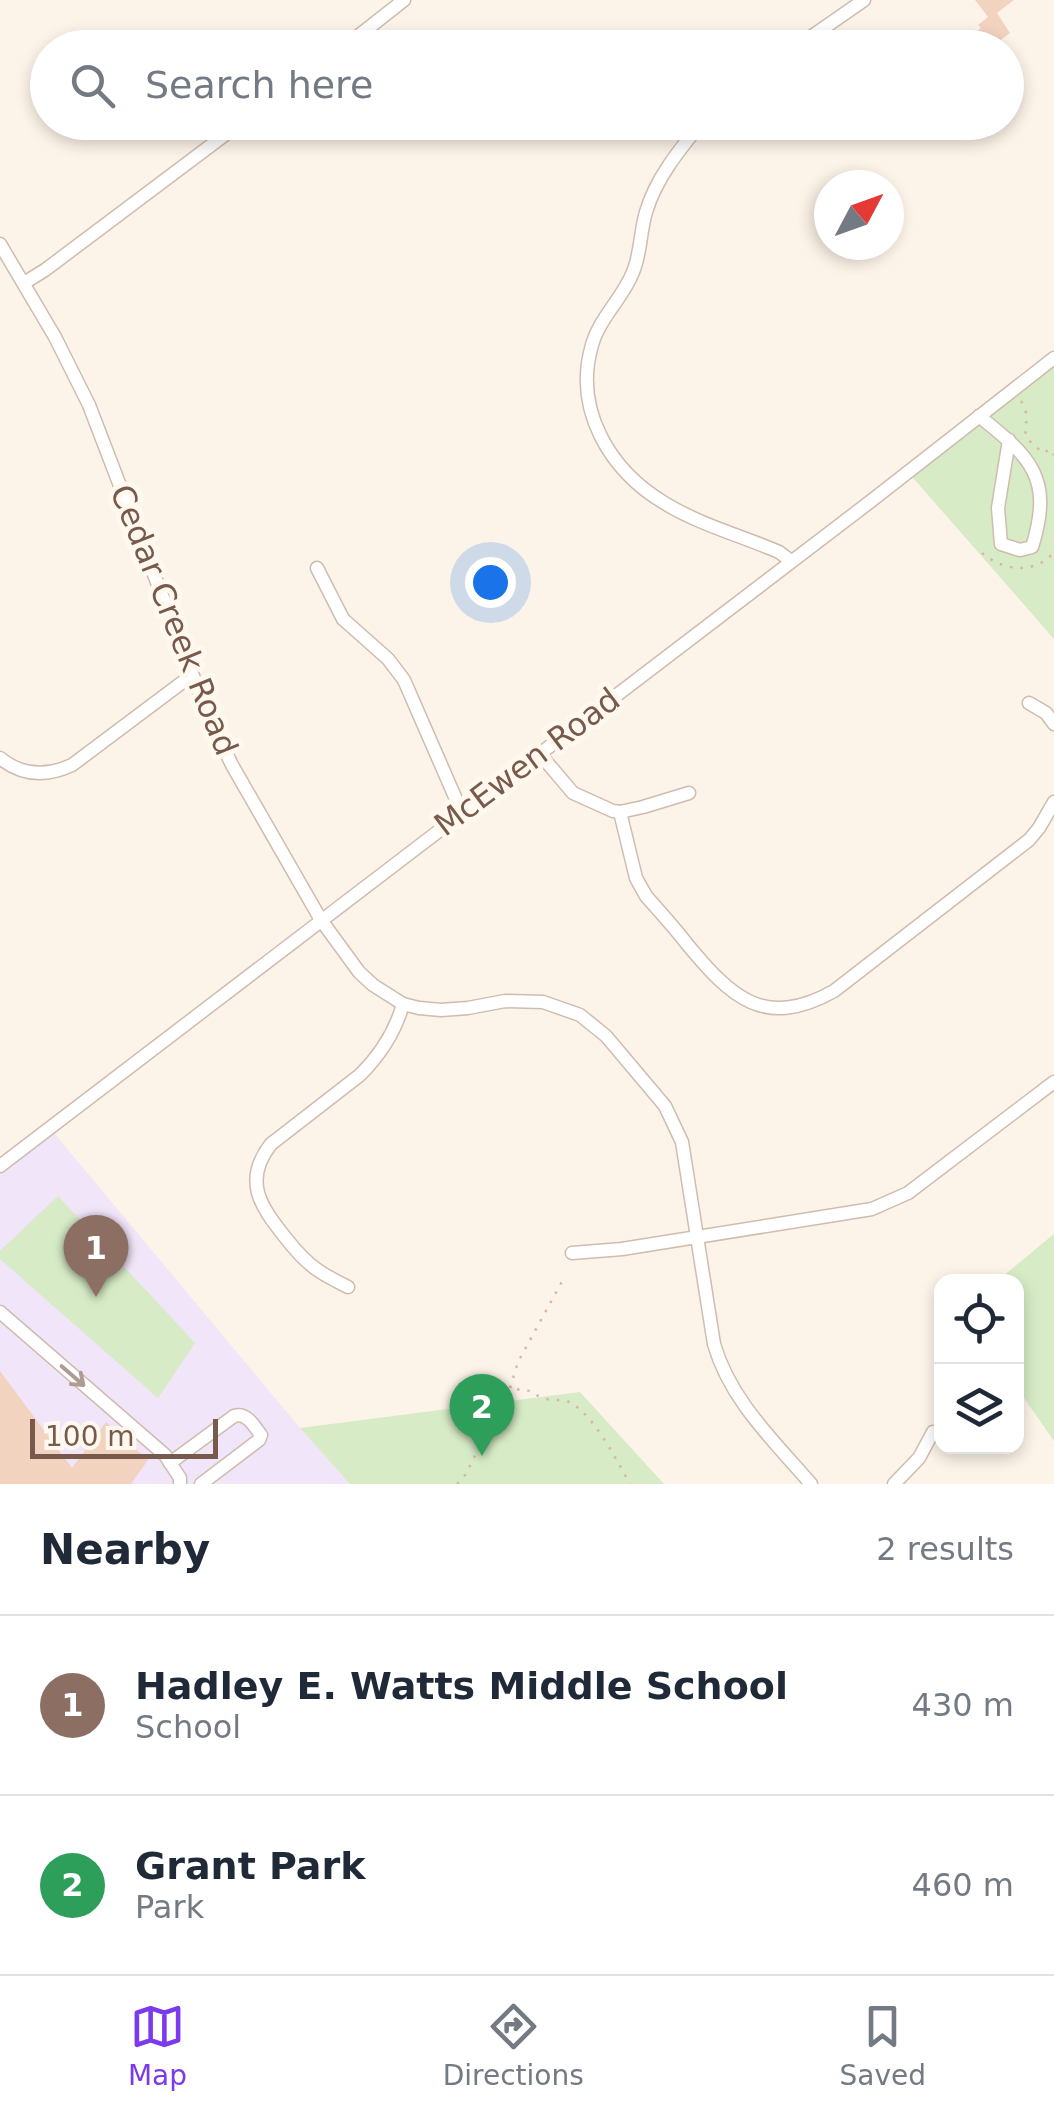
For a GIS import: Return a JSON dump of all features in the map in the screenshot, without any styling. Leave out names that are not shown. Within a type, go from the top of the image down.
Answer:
[{"type":"street","points":[[366,30],[404,0]]},
{"type":"street","points":[[821,30],[864,0]]},
{"type":"street","points":[[24,283],[218,140]]},
{"type":"street","points":[[687,140],[647,208],[633,274],[592,342],[587,372],[590,412],[614,458],[641,486],[667,505],[791,561]]},
{"type":"street","name":"Cedar Creek Road","points":[[0,244],[65,354],[89,405],[208,715],[232,765],[321,920],[359,972],[403,1004],[441,1010],[505,1002],[544,1002],[570,1011],[594,1025],[656,1094],[682,1142],[714,1344],[730,1386],[811,1484]]},
{"type":"street","name":"McEwen Road","points":[[0,1166],[1054,358]]},
{"type":"street","points":[[978,416],[1009,440],[1037,465],[1047,491],[1042,527],[1032,547],[1020,550],[1000,544],[998,508],[1009,440]]},
{"type":"street","points":[[317,568],[343,619],[397,669],[462,813]]},
{"type":"street","points":[[0,758],[24,772],[61,770],[192,675]]},
{"type":"street","points":[[1029,703],[1046,713],[1054,724]]},
{"type":"street","points":[[539,754],[573,793],[613,811],[643,807],[689,792]]},
{"type":"street","points":[[620,812],[636,878],[646,896],[727,989],[754,1004],[782,1008],[816,1001],[834,991],[1029,840],[1054,802]]},
{"type":"street","points":[[348,1286],[300,1255],[264,1210],[256,1174],[271,1144],[373,1062],[393,1031],[403,1004]]},
{"type":"street","points":[[572,1253],[622,1249],[854,1213],[890,1202],[908,1193],[1054,1082]]},
{"type":"street","points":[[0,1312],[164,1455],[180,1484]]},
{"type":"street","points":[[170,1463],[234,1416],[246,1416],[261,1435],[259,1440],[202,1484]]},
{"type":"street","points":[[894,1484],[919,1458],[932,1432]]},
{"type":"path","points":[[1021,401],[1026,410],[1029,443],[1044,454],[1049,450],[1054,455]]},
{"type":"path","points":[[457,1484],[510,1390],[518,1362],[565,1276]]},
{"type":"path","points":[[510,1390],[528,1388],[546,1399],[574,1404],[608,1447],[630,1484]]},
{"type":"shaded area","points":[[49,1127],[350,1484],[0,1484],[0,1166]]},
{"type":"green space","points":[[1054,358],[1054,639],[907,471]]},
{"type":"green space","points":[[58,1196],[195,1343],[158,1398],[0,1259],[0,1251]]},
{"type":"green space","points":[[1054,1234],[1054,1441],[1024,1398],[1024,1274],[1005,1274]]},
{"type":"green space","points":[[580,1392],[664,1484],[350,1484],[300,1428]]},
{"type":"building","points":[[975,0],[1014,0],[997,13],[1008,30],[978,30],[978,25],[988,17]]},
{"type":"building","points":[[0,1371],[72,1468],[106,1422],[148,1460],[131,1484],[0,1484]]},
{"type":"place","name":"Hadley E. Watts Middle School","points":[[96,1297]]},
{"type":"place","name":"Grant Park","points":[[482,1456]]}]
